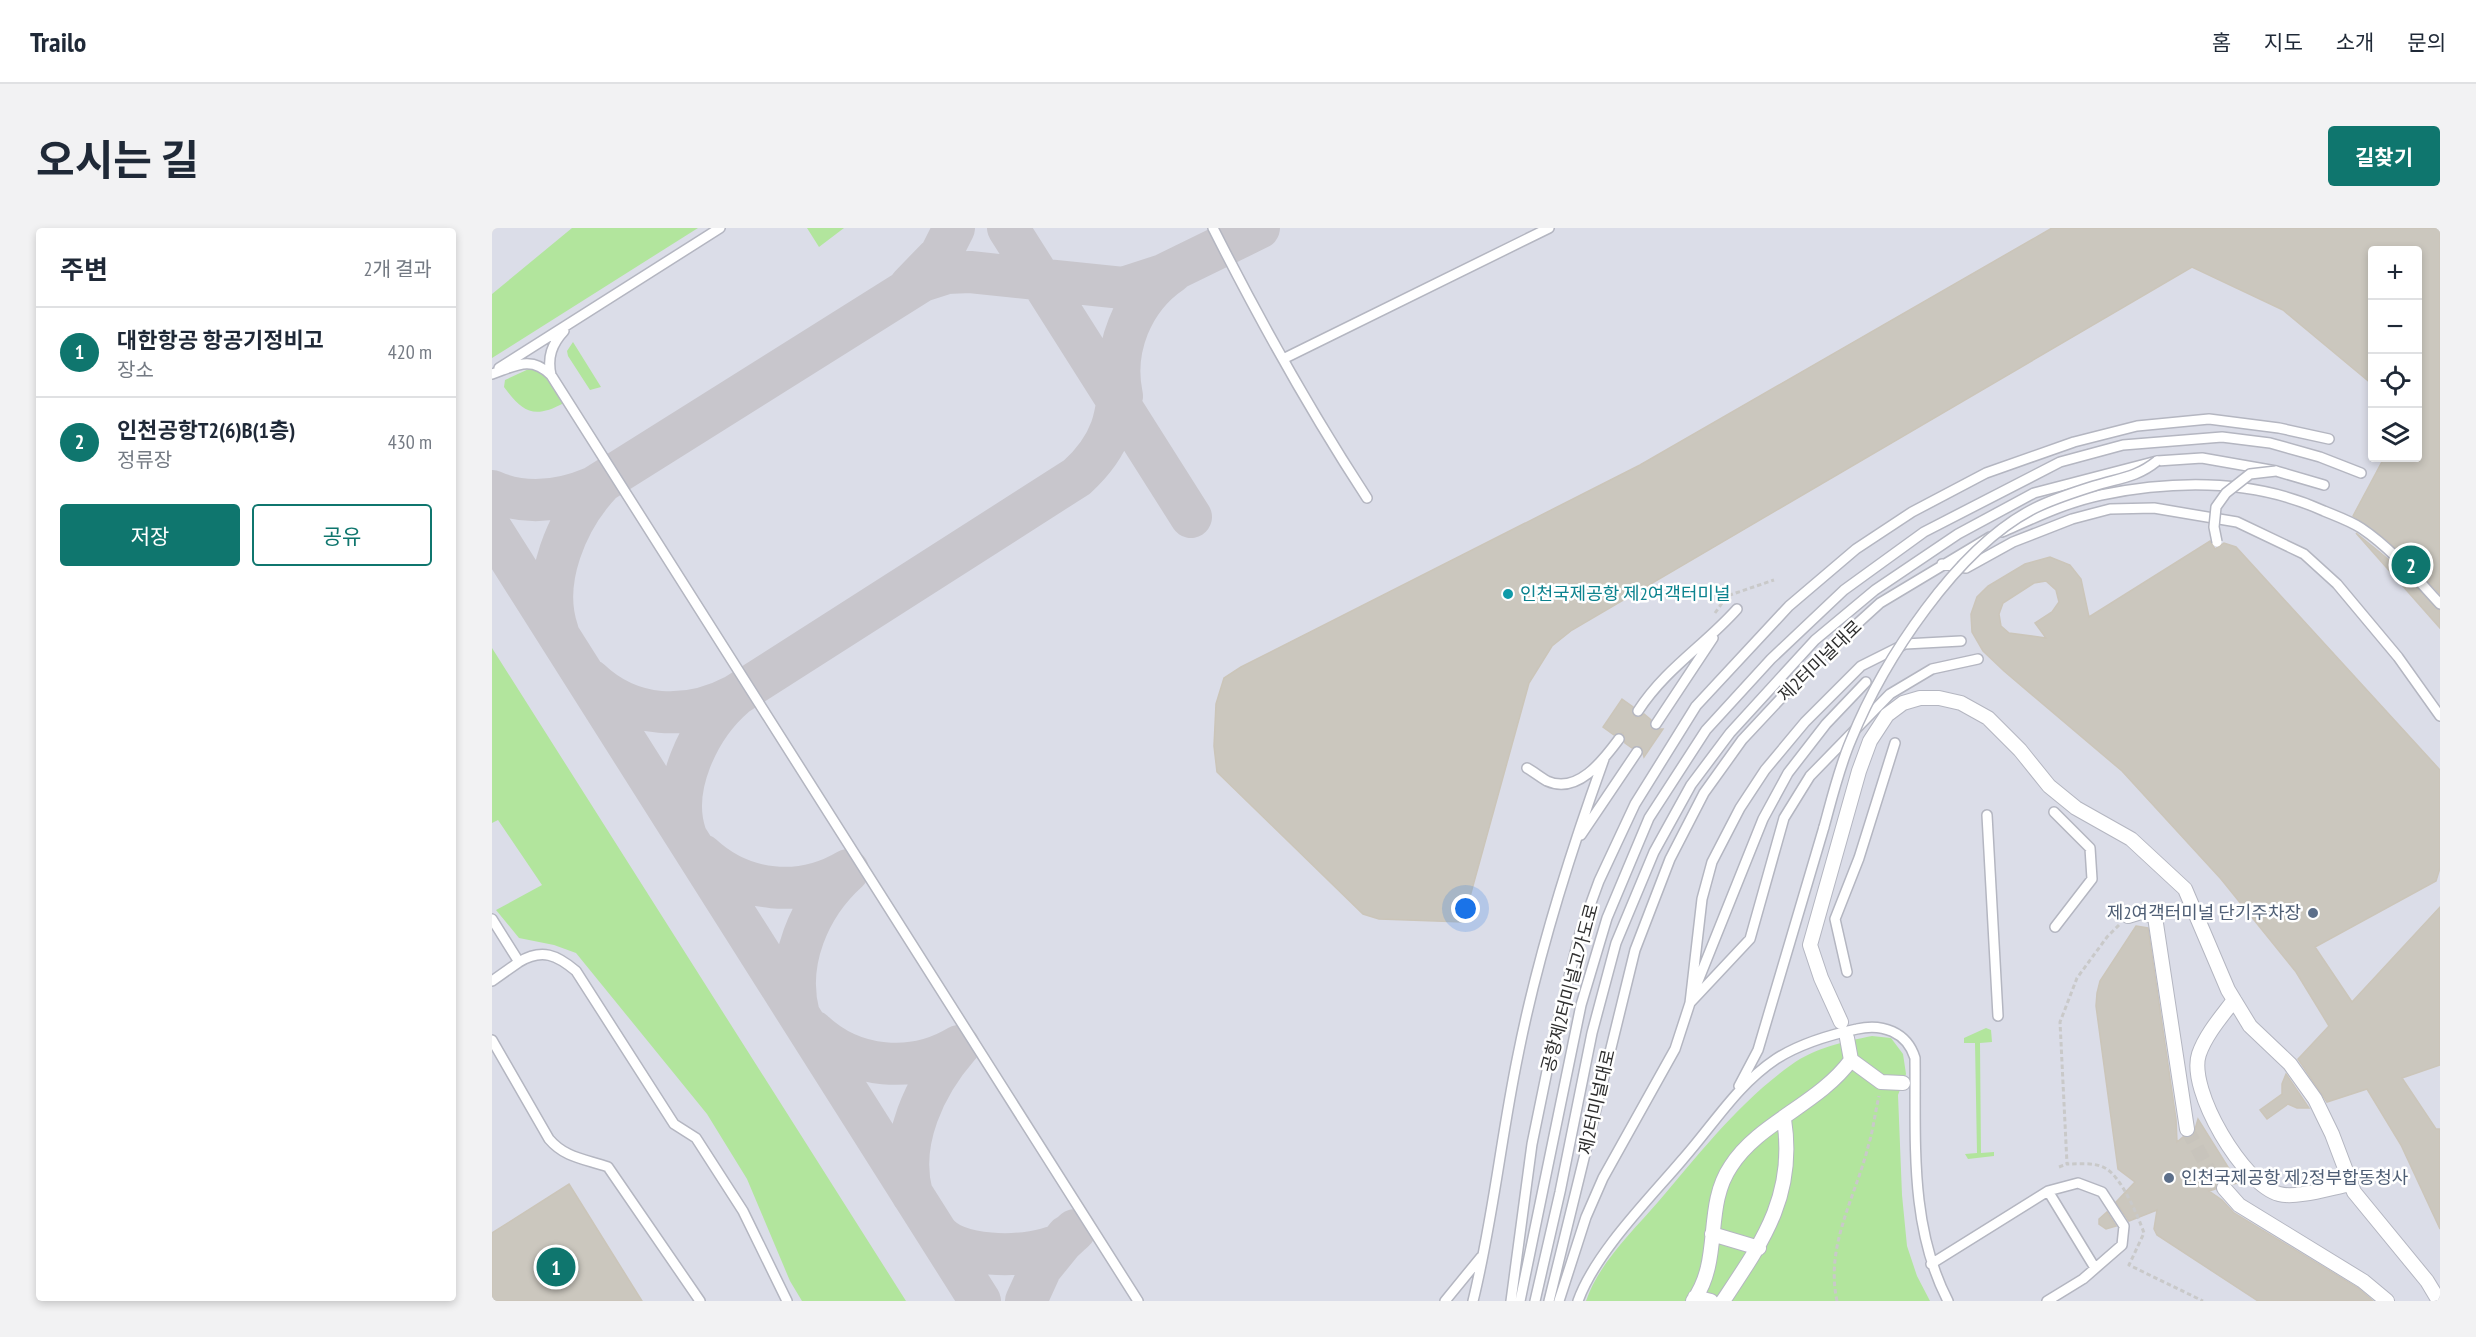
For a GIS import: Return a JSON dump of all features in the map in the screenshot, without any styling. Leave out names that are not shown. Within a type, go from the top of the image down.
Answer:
[{"type":"street","points":[[1841,1022],[1821,978],[1810,945],[1858,771],[1870,741],[1887,715],[1904,703],[1920,698],[1939,698],[1961,703],[1988,718],[2020,750],[2049,786],[2076,808],[2131,839],[2160,863],[2185,889],[2234,1000],[2250,1026],[2290,1064],[2315,1099],[2332,1134],[2351,1184],[2370,1214],[2427,1281],[2439,1301]]},
{"type":"street","points":[[2128,916],[2141,912],[2155,917],[2187,1129]]},
{"type":"street","points":[[2234,1000],[2198,1056],[2202,1095],[2213,1121],[2244,1167],[2265,1190],[2281,1195],[2351,1184]]},
{"type":"street","points":[[1847,1038],[1851,1060],[1881,1082],[1903,1083]]},
{"type":"street","points":[[1711,1301],[1694,1299],[1711,1257],[1718,1187],[1732,1164],[1784,1119],[1825,1090],[1851,1060]]},
{"type":"street","points":[[1723,1301],[1771,1226],[1786,1174],[1787,1139],[1784,1119]]},
{"type":"street","points":[[2224,1188],[2239,1205],[2363,1281],[2387,1301]]},
{"type":"street","points":[[1712,1234],[1759,1248]]},
{"type":"lane","points":[[492,373],[720,228]]},
{"type":"lane","points":[[1213,228],[1315,418],[1367,498]]},
{"type":"lane","points":[[1283,359],[1549,228]]},
{"type":"lane","points":[[551,375],[548,364],[550,351],[558,338],[577,318]]},
{"type":"lane","points":[[492,373],[528,362],[542,366],[551,375],[1138,1301]]},
{"type":"lane","name":"공항제2터미널고가도로","points":[[1510,1301],[1532,1144],[1580,933],[1599,881],[1635,804],[1696,706],[1789,606],[1856,549],[1912,512],[1986,473],[2074,442],[2137,426],[2209,418],[2279,428],[2329,439]]},
{"type":"lane","name":"제2터미널대로","points":[[1520,1301],[1575,1028],[1608,918],[1649,818],[1706,730],[1771,659],[1844,590],[1924,532],[2060,462],[2123,445],[2222,437],[2270,443],[2319,457],[2361,473]]},
{"type":"lane","name":"공항제2터미널고가도로","points":[[1535,1301],[1592,1033],[1616,943],[1654,852],[1691,785],[1730,733],[1815,639],[1875,590],[1958,534],[2034,493],[2157,461],[2202,458],[2276,471],[2324,485]]},
{"type":"lane","points":[[1578,1301],[1592,1273],[1647,1197],[1684,1159],[1735,1094],[1758,1050],[1850,741],[1866,706],[1920,619],[1962,564],[2007,526],[2036,507],[2095,486],[2142,474],[2157,461]]},
{"type":"lane","points":[[2217,542],[2214,527],[2216,507],[2226,493],[2250,474],[2276,471]]},
{"type":"lane","name":"제2터미널대로","points":[[1549,1301],[1635,950],[1670,859],[1704,793],[1742,740],[1813,664],[1880,603],[1982,541],[2041,514],[2099,495],[2183,484],[2250,487],[2306,503],[2361,528],[2410,572],[2440,604]]},
{"type":"lane","points":[[1942,564],[1966,568],[2013,542],[2072,519],[2110,509],[2154,508],[2237,522],[2304,554],[2337,585],[2398,657],[2440,716]]},
{"type":"lane","points":[[1638,711],[1657,683],[1717,631],[1737,609]]},
{"type":"lane","points":[[1656,724],[1717,631]]},
{"type":"lane","points":[[1690,1003],[1702,899],[1712,862],[1740,808],[1765,770],[1805,722],[1861,666],[1905,644],[1961,641]]},
{"type":"lane","points":[[1690,1003],[1749,939],[1784,818],[1810,776],[1890,694],[1932,669],[1978,659]]},
{"type":"lane","points":[[1559,1301],[1586,1217],[1603,1178],[1675,1049],[1690,1003],[1763,819],[1788,773],[1826,724],[1866,682]]},
{"type":"lane","points":[[1527,768],[1549,782],[1564,783],[1585,778],[1604,759],[1619,739]]},
{"type":"lane","points":[[1847,972],[1835,919],[1859,858],[1895,744]]},
{"type":"lane","points":[[1567,861],[1594,813],[1637,752]]},
{"type":"lane","points":[[1473,1301],[1485,1253],[1518,1053],[1567,861],[1604,759]]},
{"type":"lane","points":[[2054,812],[2090,849],[2092,879],[2055,927]]},
{"type":"lane","points":[[1987,815],[1998,1016]]},
{"type":"lane","points":[[492,919],[519,962]]},
{"type":"lane","points":[[492,981],[532,954],[554,956],[576,971],[674,1124],[696,1138],[743,1211],[787,1301]]},
{"type":"lane","points":[[1735,1094],[1778,1058],[1806,1043],[1867,1027],[1887,1028],[1900,1035],[1911,1046],[1914,1058],[1917,1195],[1931,1264],[1948,1301]]},
{"type":"lane","points":[[492,1040],[549,1139],[558,1149],[571,1157],[608,1167],[700,1301]]},
{"type":"lane","points":[[1931,1264],[2048,1191],[2078,1183],[2102,1192],[2124,1226],[2122,1245],[2095,1268],[2047,1301]]},
{"type":"lane","points":[[2048,1191],[2095,1268]]},
{"type":"lane","points":[[1445,1301],[1485,1253]]},
{"type":"path","points":[[2067,1164],[2060,1022],[2077,978],[2107,937],[2128,916]]},
{"type":"path","points":[[1837,1301],[1834,1258],[1839,1231],[1869,1146],[1881,1082]]},
{"type":"path","points":[[2059,1167],[2067,1164],[2085,1164],[2105,1168],[2117,1179],[2144,1233],[2129,1264],[2123,1269]]},
{"type":"path","points":[[2129,1264],[2203,1301]]},
{"type":"shaded area","points":[[492,228],[2440,228],[2440,1301],[492,1301]]},
{"type":"green space","points":[[572,228],[698,228],[492,358],[492,294]]},
{"type":"green space","points":[[807,228],[844,228],[819,247]]},
{"type":"green space","points":[[573,342],[601,387],[590,390],[568,356],[567,351]]},
{"type":"green space","points":[[531,368],[547,375],[564,403],[537,412],[523,408],[517,403],[504,387],[505,380]]},
{"type":"green space","points":[[492,648],[906,1301],[802,1301],[790,1281],[747,1179],[707,1114],[576,953],[554,945],[519,938],[496,910],[542,885],[498,820],[492,823]]},
{"type":"green space","points":[[1986,1028],[1991,1030],[1992,1042],[1980,1043],[1981,1153],[1994,1152],[1994,1156],[1968,1159],[1965,1154],[1977,1153],[1975,1043],[1964,1043],[1964,1038]]},
{"type":"green space","points":[[1872,1036],[1891,1038],[1903,1054],[1906,1074],[1898,1095],[1902,1195],[1907,1246],[1917,1276],[1930,1301],[1586,1301],[1599,1274],[1617,1248],[1720,1129],[1754,1095],[1791,1065],[1810,1054],[1830,1046]]},
{"type":"building","name":"인천국제공항 제2여객터미널","points":[[2052,228],[2440,228],[2440,594],[2387,540],[2353,516],[2382,462],[2422,462],[2422,246],[2368,246],[2368,381],[2283,310],[2192,267],[1572,630],[1552,646],[1529,683],[1463,922],[1379,919],[1363,914],[1217,772],[1214,746],[1216,704],[1224,678],[1241,667],[1640,465]]},
{"type":"building","points":[[2356,533],[2388,559],[2440,611],[2440,628]]},
{"type":"building","name":"제2여객터미널 단기주차장","points":[[2210,541],[2215,549],[2224,543],[2236,547],[2440,770],[2440,868],[2436,881],[2315,947],[2352,1002],[2440,907],[2440,1065],[2402,1078],[2436,1129],[2440,1129],[2440,1229],[2401,1145],[2367,1089],[2327,1102],[2298,1059],[2329,1026],[2296,972],[2221,879],[2122,771],[1983,651],[1972,632],[1971,614],[1977,597],[1988,586],[2025,564],[2050,557],[2070,565],[2081,579],[2089,617]],"holes":[[[2046,581],[2056,590],[2059,602],[2052,612],[2035,623],[2046,638],[2009,633],[2001,626],[1999,614],[2003,603],[2034,583]]]},
{"type":"building","points":[[1622,699],[1633,707],[1634,716],[1638,718],[1644,714],[1651,720],[1652,729],[1663,729],[1644,757],[1641,747],[1632,748],[1625,743],[1623,733],[1614,735],[1603,727]]},
{"type":"building","points":[[2136,926],[2148,928],[2176,1119],[2177,1142],[2183,1137],[2193,1136],[2198,1119],[2238,1183],[2233,1184],[2222,1179],[2215,1189],[2209,1191],[2222,1200],[2234,1213],[2358,1288],[2373,1301],[2258,1301],[2157,1235],[2154,1229],[2157,1210],[2129,1221],[2116,1202],[2135,1182],[2118,1169],[2096,1006],[2100,981]]},
{"type":"building","points":[[2286,1074],[2309,1108],[2297,1108],[2288,1104],[2267,1119],[2260,1110],[2282,1094],[2282,1084]]},
{"type":"building","points":[[569,1184],[642,1301],[492,1301],[492,1233]]},
{"type":"building","points":[[2107,1212],[2116,1226],[2106,1229],[2099,1224],[2099,1219]]},
{"type":"taxiway","points":[[910,286],[941,254],[954,228]]},
{"type":"taxiway","points":[[1008,228],[1191,517]]},
{"type":"taxiway","points":[[492,491],[518,499],[543,500],[569,496],[594,487],[922,281],[947,273],[970,272],[1123,288],[1163,275],[1259,228]]},
{"type":"taxiway","points":[[1122,396],[1120,361],[1128,326],[1146,296],[1172,272]]},
{"type":"taxiway","points":[[590,680],[606,693],[623,702],[641,709],[660,712],[698,709],[736,695],[1077,477],[1098,453],[1111,429],[1117,402],[1119,370]]},
{"type":"taxiway","points":[[558,632],[553,612],[552,592],[560,552],[578,514],[602,482]]},
{"type":"taxiway","points":[[492,530],[980,1301]]},
{"type":"taxiway","points":[[686,836],[681,798],[691,760],[710,724],[735,696]]},
{"type":"taxiway","points":[[702,855],[718,868],[736,877],[754,884],[773,887],[792,888],[811,885],[848,870]]},
{"type":"taxiway","points":[[799,1015],[795,995],[795,975],[804,936],[822,901],[848,871]]},
{"type":"taxiway","points":[[813,1031],[829,1044],[846,1053],[865,1060],[884,1063],[903,1064],[922,1061],[959,1046]]},
{"type":"taxiway","points":[[912,1194],[909,1154],[918,1115],[935,1078],[959,1046]]},
{"type":"taxiway","points":[[935,1230],[944,1240],[957,1246],[990,1254],[1040,1251],[1056,1246],[1075,1230]]},
{"type":"taxiway","points":[[1026,1301],[1041,1268],[1067,1236]]},
{"type":"tunnel","points":[[2187,1129],[2210,1172],[2224,1188]]},
{"type":"place","name":"인천공항T2(6)B(1층)","points":[[2411,565]]},
{"type":"place","name":"인천국제공항 제2여객터미널","points":[[1508,594]]},
{"type":"place","name":"제2여객터미널 단기주차장","points":[[2313,913]]},
{"type":"place","name":"인천국제공항 제2정부합동청사","points":[[2169,1178]]},
{"type":"place","name":"대한항공 항공기정비고","points":[[556,1267]]}]
